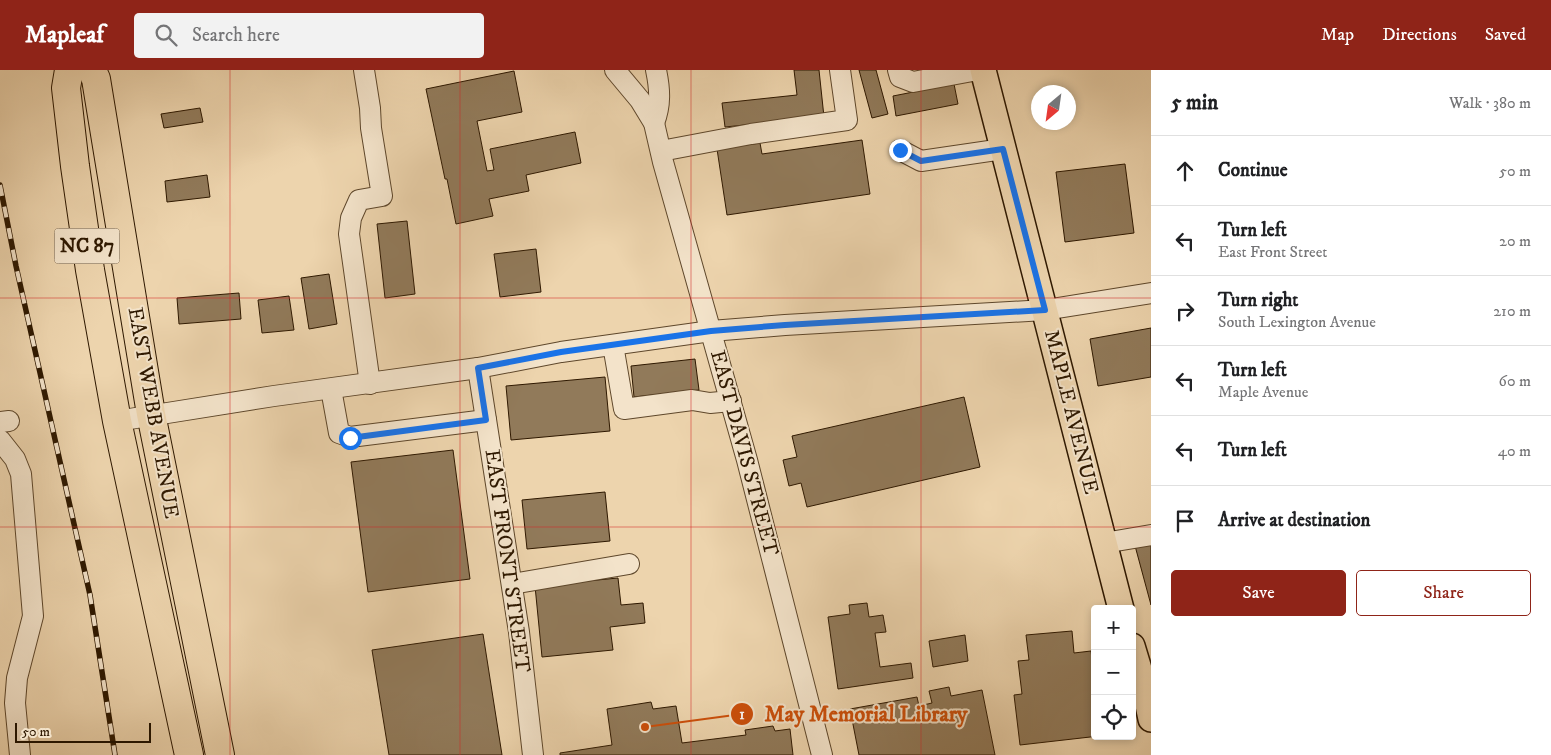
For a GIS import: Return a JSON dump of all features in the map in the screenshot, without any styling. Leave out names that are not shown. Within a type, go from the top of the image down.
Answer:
[{"type":"highway","name":"EAST WEBB AVENUE","points":[[69,70],[66,88],[90,270],[117,421],[189,755]]},
{"type":"highway","name":"EAST WEBB AVENUE","points":[[92,70],[96,79],[109,149],[151,414],[220,755]]},
{"type":"main road","name":"MAPLE AVENUE","points":[[983,70],[1120,605]]},
{"type":"main road","points":[[1133,650],[1151,719]]},
{"type":"street","points":[[364,70],[382,196],[359,200],[351,218],[350,234],[370,384]]},
{"type":"street","name":"EAST DAVIS STREET","points":[[615,70],[640,100],[654,123],[772,552],[822,755]]},
{"type":"street","name":"EAST DAVIS STREET","points":[[654,123],[658,112],[660,91],[656,70]]},
{"type":"street","points":[[661,152],[718,140],[847,120],[840,70]]},
{"type":"street","points":[[898,70],[900,77],[913,82],[978,70]]},
{"type":"street","points":[[900,150],[921,161],[1003,149]]},
{"type":"street","points":[[117,421],[151,414],[478,368],[561,352],[711,331],[1045,310],[1151,293]]},
{"type":"street","points":[[612,345],[624,409],[692,400],[710,403],[731,401]]},
{"type":"street","name":"EAST FRONT STREET","points":[[478,368],[519,632],[533,755]]},
{"type":"street","points":[[331,389],[339,433],[350,438],[486,420]]},
{"type":"street","points":[[0,440],[15,459],[21,474],[33,616],[17,678],[15,703],[20,755]]},
{"type":"street","points":[[1104,543],[1151,535]]},
{"type":"street","points":[[512,584],[629,564]]},
{"type":"building","points":[[794,70],[819,70],[824,117],[725,127],[722,103],[797,95]]},
{"type":"building","points":[[859,70],[876,70],[888,114],[872,118]]},
{"type":"building","points":[[514,71],[522,112],[477,121],[487,171],[494,170],[490,149],[575,132],[581,163],[526,175],[529,191],[489,199],[493,216],[456,224],[426,89]]},
{"type":"building","points":[[954,84],[958,104],[896,116],[893,96]]},
{"type":"building","points":[[200,108],[203,122],[164,128],[161,114]]},
{"type":"building","points":[[862,140],[870,194],[727,215],[717,149],[760,143],[762,154]]},
{"type":"building","points":[[1125,164],[1134,233],[1065,242],[1056,172]]},
{"type":"building","points":[[207,175],[210,197],[167,202],[165,181]]},
{"type":"building","points":[[407,221],[415,294],[385,298],[377,224]]},
{"type":"building","points":[[536,249],[541,292],[500,297],[494,254]]},
{"type":"building","points":[[329,274],[337,324],[309,329],[301,278]]},
{"type":"building","points":[[239,293],[241,319],[179,324],[177,298]]},
{"type":"building","points":[[289,296],[294,330],[262,333],[258,300]]},
{"type":"building","points":[[1151,328],[1151,377],[1098,386],[1090,339]]},
{"type":"building","points":[[695,359],[699,390],[634,397],[631,366]]},
{"type":"building","points":[[605,377],[610,431],[511,440],[506,386]]},
{"type":"building","points":[[964,397],[980,467],[807,507],[801,483],[789,486],[783,460],[797,457],[792,436]]},
{"type":"building","points":[[453,450],[470,579],[368,592],[351,462]]},
{"type":"building","points":[[605,492],[610,541],[527,549],[522,500]]},
{"type":"building","points":[[1151,539],[1151,605],[1134,542]]},
{"type":"building","points":[[618,578],[621,605],[643,603],[645,623],[610,627],[613,650],[542,657],[535,586]]},
{"type":"building","points":[[867,603],[869,617],[883,615],[886,632],[875,633],[880,667],[911,663],[913,678],[838,689],[828,617],[850,614],[849,605]]},
{"type":"building","points":[[1072,631],[1074,653],[1091,651],[1091,737],[1020,745],[1014,695],[1022,694],[1018,661],[1029,660],[1026,635]]},
{"type":"building","points":[[483,634],[502,755],[389,755],[372,650]]},
{"type":"building","points":[[965,635],[968,661],[933,667],[929,641]]},
{"type":"building","points":[[949,687],[951,696],[982,690],[995,755],[859,755],[850,709],[917,697],[919,706],[932,703],[929,691]]},
{"type":"building","points":[[651,702],[653,709],[676,706],[682,743],[746,735],[745,730],[773,726],[775,731],[790,729],[793,755],[560,755],[560,753],[612,745],[607,709]]},
{"type":"railway","points":[[0,185],[16,266],[90,595],[115,755]]},
{"type":"place","name":"May Memorial Library","points":[[645,727]]},
{"type":"route","points":[[350,438],[486,420],[478,368],[561,352],[711,331],[1045,310],[1003,149],[921,161],[900,150]]}]
